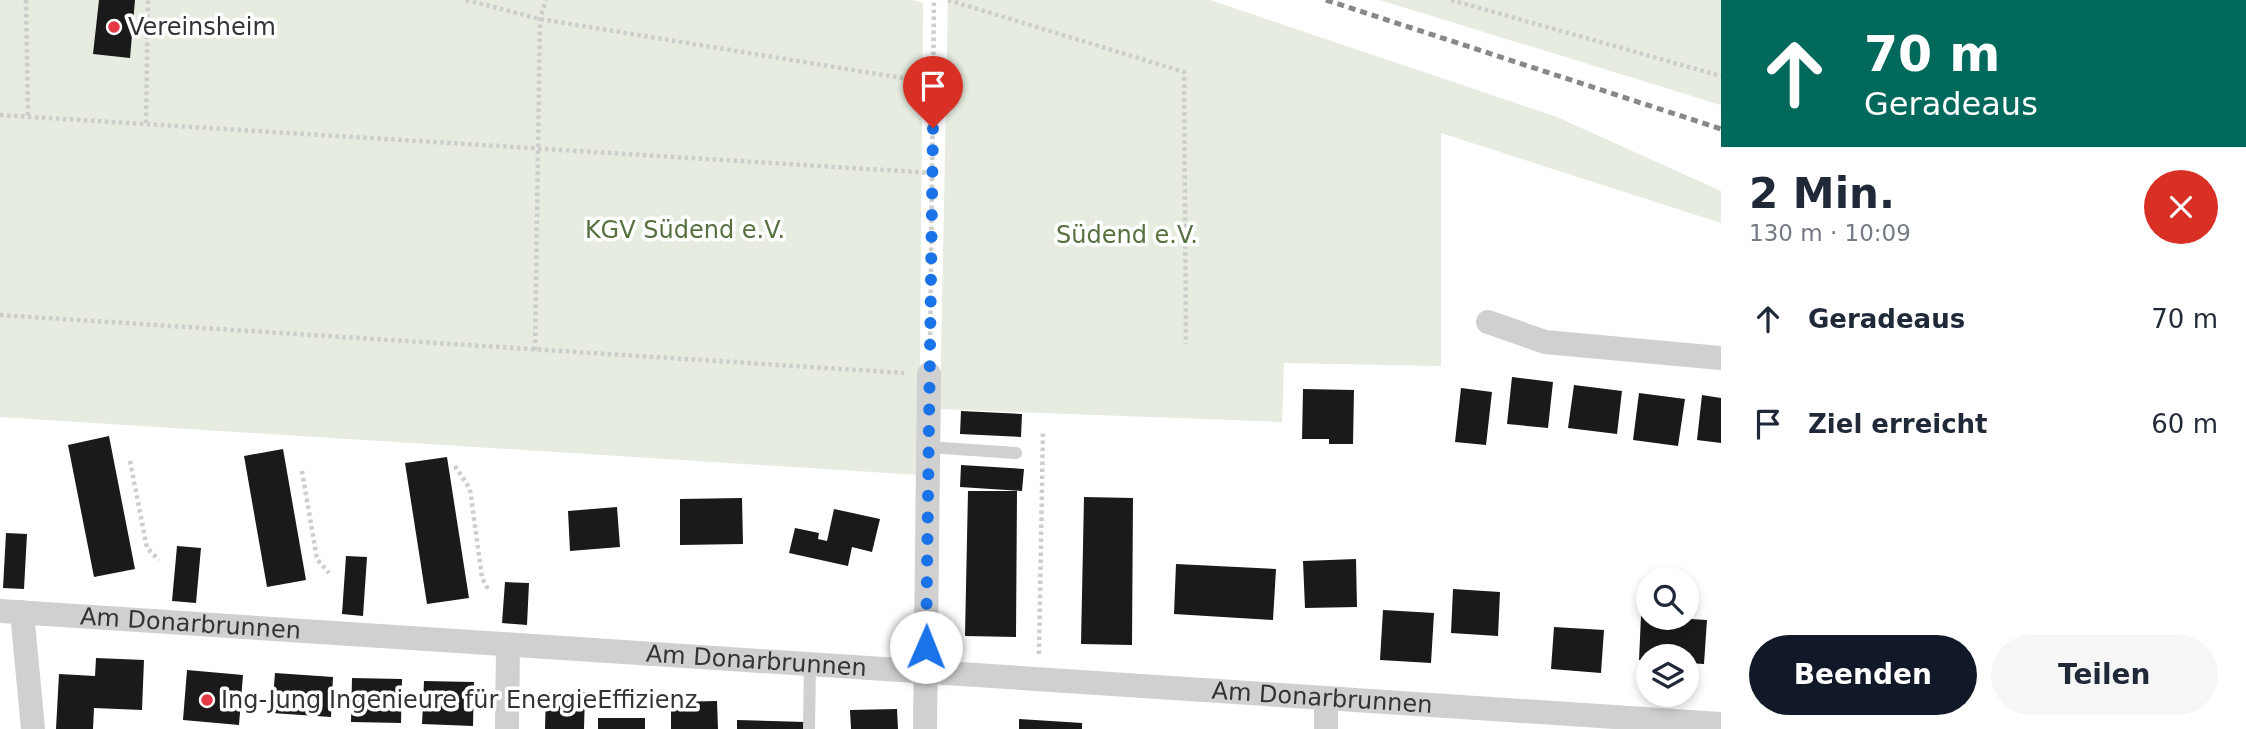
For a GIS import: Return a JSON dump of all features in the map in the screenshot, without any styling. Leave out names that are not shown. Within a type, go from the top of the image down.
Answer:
[{"type":"street","points":[[1488,322],[1545,342],[1721,358]]},
{"type":"street","points":[[918,373],[928,447],[925,729]]},
{"type":"street","points":[[11,612],[33,729]]},
{"type":"street","name":"Am Donarbrunnen","points":[[11,612],[925,672],[1594,723],[1721,724]]},
{"type":"street","points":[[507,729],[508,645]]},
{"type":"street","points":[[1326,701],[1326,729]]},
{"type":"lane","points":[[928,447],[1016,453]]},
{"type":"lane","points":[[809,729],[810,664]]},
{"type":"path","points":[[26,0],[28,116]]},
{"type":"path","points":[[146,122],[149,0]]},
{"type":"path","points":[[466,0],[540,19],[933,83]]},
{"type":"path","points":[[535,349],[540,19],[546,0]]},
{"type":"path","points":[[0,315],[918,373],[932,173],[934,0]]},
{"type":"path","points":[[948,0],[1184,72],[1186,344]]},
{"type":"path","points":[[1451,0],[1721,76]]},
{"type":"path","points":[[0,115],[932,173]]},
{"type":"path","points":[[1038,680],[1043,431]]},
{"type":"path","points":[[130,461],[147,548],[159,560]]},
{"type":"path","points":[[455,466],[470,489],[482,578],[489,591]]},
{"type":"path","points":[[302,471],[317,559],[329,573]]},
{"type":"green space","name":"KGV Südend e.V.","points":[[0,0],[913,0],[923,3],[919,475],[0,417]]},
{"type":"green space","name":"Südend e.V.","points":[[948,0],[1210,0],[1557,117],[1721,191],[1721,223],[1441,133],[1441,366],[1284,363],[1282,422],[940,409]]},
{"type":"green space","points":[[1380,0],[1721,0],[1721,105]]},
{"type":"building","name":"Vereinsheim","points":[[99,0],[135,0],[130,58],[93,54]]},
{"type":"building","points":[[1512,377],[1553,382],[1548,428],[1507,424]]},
{"type":"building","points":[[1574,385],[1622,391],[1617,434],[1568,428]]},
{"type":"building","points":[[1461,388],[1492,392],[1486,445],[1455,442]]},
{"type":"building","points":[[1303,389],[1354,390],[1353,444],[1329,444],[1329,439],[1302,439]]},
{"type":"building","points":[[1639,393],[1685,399],[1678,446],[1633,440]]},
{"type":"building","points":[[1702,395],[1721,398],[1721,443],[1697,440]]},
{"type":"building","points":[[961,411],[1022,414],[1021,437],[960,434]]},
{"type":"building","points":[[109,436],[135,569],[94,577],[68,445]]},
{"type":"building","points":[[283,449],[306,580],[267,587],[244,456]]},
{"type":"building","points":[[447,457],[469,598],[427,604],[405,463]]},
{"type":"building","points":[[961,465],[1024,469],[1022,491],[960,487]]},
{"type":"building","points":[[968,491],[1017,491],[1016,637],[965,636]]},
{"type":"building","points":[[1084,497],[1133,498],[1132,645],[1081,644]]},
{"type":"building","points":[[742,498],[743,544],[680,545],[680,499]]},
{"type":"building","points":[[617,507],[620,547],[570,551],[568,511]]},
{"type":"building","points":[[834,509],[880,519],[872,552],[852,547],[848,566],[789,553],[795,528],[819,533],[818,539],[827,541]]},
{"type":"building","points":[[6,533],[27,534],[24,589],[3,588]]},
{"type":"building","points":[[177,546],[201,548],[196,603],[172,601]]},
{"type":"building","points":[[346,556],[367,557],[363,616],[342,614]]},
{"type":"building","points":[[1356,559],[1357,607],[1305,608],[1303,561]]},
{"type":"building","points":[[1176,564],[1276,569],[1273,620],[1174,614]]},
{"type":"building","points":[[505,582],[529,583],[527,625],[502,623]]},
{"type":"building","points":[[1453,589],[1500,592],[1498,636],[1451,633]]},
{"type":"building","points":[[1383,610],[1434,613],[1431,663],[1380,660]]},
{"type":"building","points":[[1699,620],[1707,620],[1704,664],[1699,664],[1699,644],[1640,644],[1640,630],[1699,630]]},
{"type":"building","points":[[1554,627],[1604,630],[1601,673],[1551,669]]},
{"type":"building","points":[[96,658],[144,660],[142,710],[94,708],[93,729],[56,729],[59,674],[95,676]]},
{"type":"building","points":[[187,670],[243,675],[239,725],[183,720]]},
{"type":"building","points":[[275,673],[333,677],[331,717],[272,713]]},
{"type":"building","points":[[352,678],[402,679],[401,723],[351,722]]},
{"type":"building","points":[[424,681],[474,682],[473,726],[422,724]]},
{"type":"building","points":[[546,692],[585,692],[584,729],[545,729]]},
{"type":"building","points":[[717,701],[718,729],[671,729],[671,702]]},
{"type":"building","points":[[897,709],[898,729],[851,729],[850,710]]},
{"type":"building","points":[[598,718],[645,718],[645,729],[598,729]]},
{"type":"building","points":[[1019,719],[1082,723],[1082,729],[1019,729]]},
{"type":"building","points":[[737,720],[805,722],[805,729],[737,729]]},
{"type":"railway","points":[[1326,0],[1721,129]]},
{"type":"place","name":"Vereinsheim","points":[[114,27]]},
{"type":"place","name":"Ing-Jung Ingenieure für EnergieEffizienz","points":[[207,700]]},
{"type":"route","points":[[926,647],[933,128]]}]
